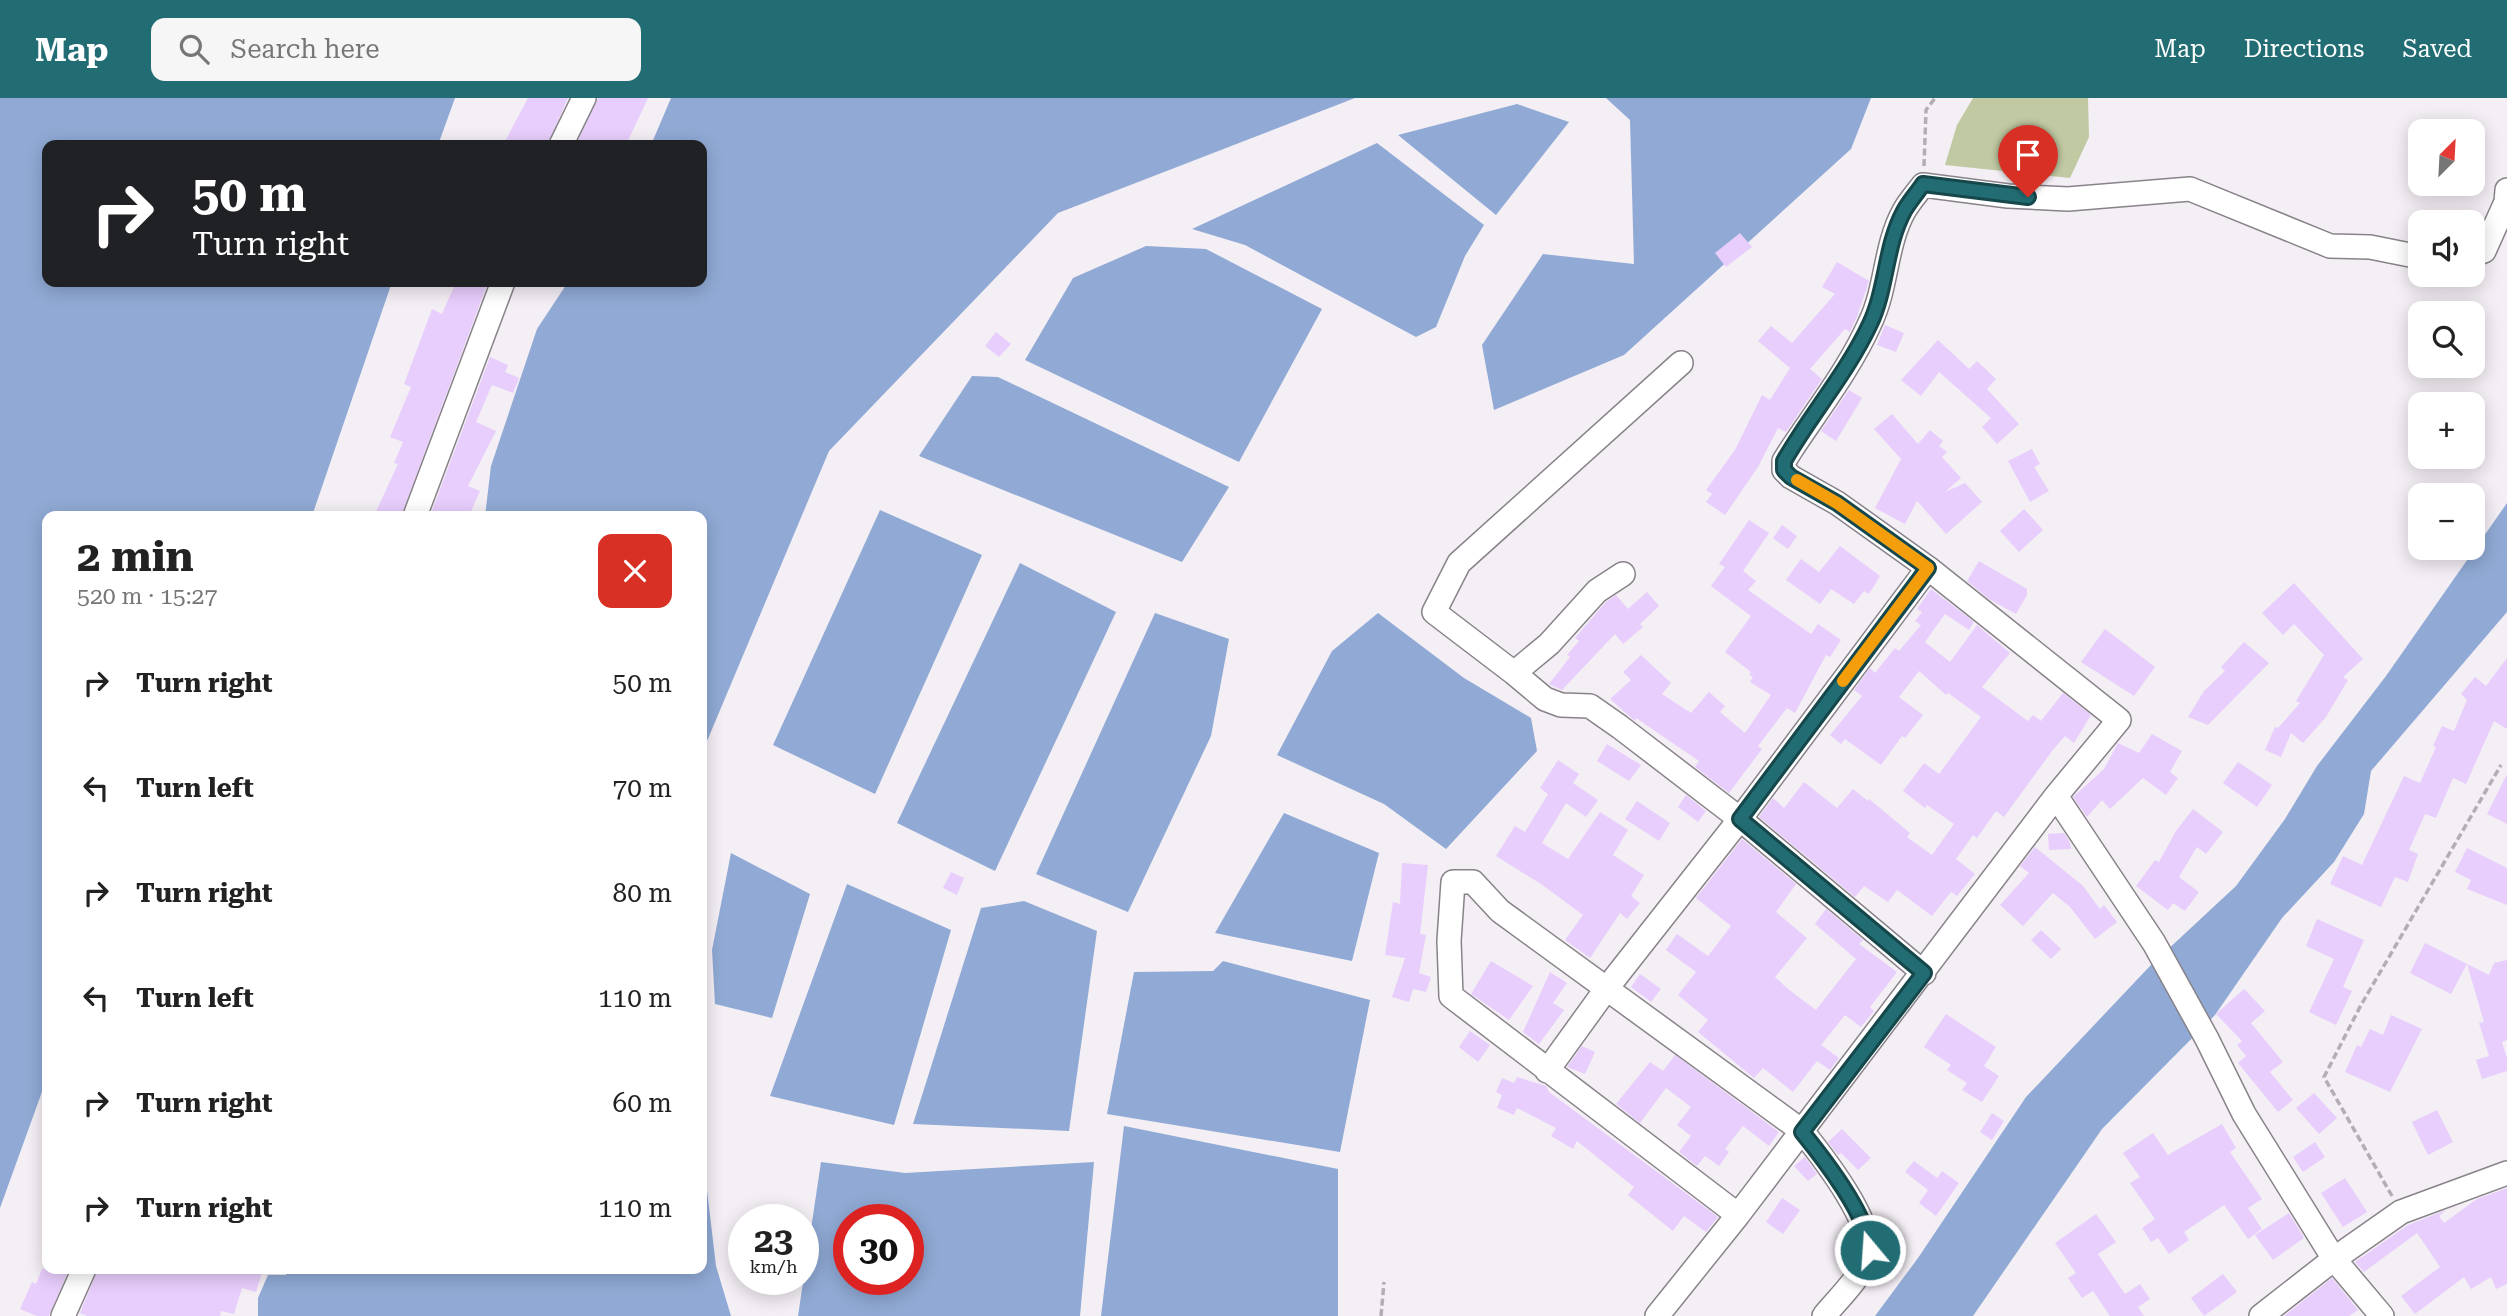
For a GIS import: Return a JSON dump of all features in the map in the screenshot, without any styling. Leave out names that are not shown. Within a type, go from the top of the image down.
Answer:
[{"type":"street","points":[[563,140],[584,98]]},
{"type":"street","points":[[1657,1316],[1802,1132],[2056,796],[2119,720],[1928,568],[1837,503],[1791,477],[1784,470],[1784,461],[1856,352],[1870,324],[1881,298],[1887,261],[1903,212],[1923,184],[2007,196],[2068,199],[2190,189],[2330,246],[2370,247],[2408,255]]},
{"type":"street","points":[[2485,249],[2506,202],[2507,190]]},
{"type":"street","points":[[417,511],[501,287]]},
{"type":"street","points":[[1681,363],[1459,563],[1434,612],[1545,699],[1560,705],[1590,706],[1740,819],[1924,973]]},
{"type":"street","points":[[1547,1071],[1607,988],[1740,819],[1928,568]]},
{"type":"street","points":[[1514,673],[1549,643],[1597,591],[1623,574]]},
{"type":"street","points":[[2056,796],[2154,943],[2207,1039],[2244,1114],[2334,1259],[2382,1316]]},
{"type":"street","points":[[1738,1215],[1451,996],[1449,941],[1453,882],[1473,882],[1500,911],[1802,1132],[1829,1164],[1869,1239],[1867,1261],[1825,1316]]},
{"type":"street","points":[[2261,1316],[2334,1259],[2401,1212],[2507,1173]]},
{"type":"street","points":[[63,1316],[82,1274]]},
{"type":"path","points":[[1923,184],[1926,110],[1935,98]]},
{"type":"path","points":[[2401,1212],[2324,1077],[2361,1005],[2501,765]]},
{"type":"path","points":[[1381,1316],[1384,1282]]},
{"type":"green space","points":[[1973,98],[2088,98],[2089,137],[2070,178],[1945,165],[1957,125]]},
{"type":"water","points":[[0,98],[455,98],[440,140],[42,140],[42,287],[390,287],[314,511],[42,511],[42,1092],[0,1208]]},
{"type":"water","points":[[671,98],[1355,98],[1058,213],[829,451],[707,741],[707,511],[486,511],[491,466],[537,329],[565,287],[707,287],[707,140],[653,140]]},
{"type":"water","points":[[1606,98],[1871,98],[1851,149],[1624,355],[1494,410],[1482,345],[1543,254],[1634,264],[1630,120]]},
{"type":"water","points":[[1517,104],[1569,122],[1496,215],[1398,135]]},
{"type":"water","points":[[1377,143],[1484,225],[1465,256],[1436,327],[1416,337],[1245,245],[1192,229]]},
{"type":"water","points":[[1146,246],[1206,249],[1322,309],[1239,462],[1025,360],[1073,278]]},
{"type":"water","points":[[972,376],[998,377],[1229,487],[1182,562],[919,456]]},
{"type":"water","points":[[2507,503],[2507,612],[2371,771],[2364,814],[2334,862],[2282,918],[2215,1015],[2102,1129],[1973,1316],[1875,1316],[1918,1258],[2026,1097],[2150,966],[2236,886],[2285,819],[2317,766],[2386,676],[2467,560],[2485,560],[2485,534]]},
{"type":"water","points":[[880,510],[982,555],[875,794],[773,745]]},
{"type":"water","points":[[1020,563],[1116,612],[995,871],[897,823]]},
{"type":"water","points":[[1155,613],[1229,639],[1211,736],[1128,912],[1036,874]]},
{"type":"water","points":[[1378,613],[1464,678],[1531,718],[1537,751],[1446,849],[1384,804],[1277,755],[1332,651]]},
{"type":"water","points":[[1284,813],[1379,853],[1352,961],[1215,933]]},
{"type":"water","points":[[731,853],[810,894],[772,1018],[715,1004],[712,950]]},
{"type":"water","points":[[847,884],[951,930],[894,1125],[770,1096]]},
{"type":"water","points":[[1024,901],[1097,931],[1069,1131],[913,1124],[981,908]]},
{"type":"water","points":[[1223,961],[1370,1000],[1340,1152],[1107,1114],[1134,972],[1213,971]]},
{"type":"water","points":[[1124,1126],[1338,1169],[1338,1316],[1101,1316]]},
{"type":"water","points":[[821,1162],[905,1173],[1094,1162],[1080,1316],[798,1316],[801,1295],[819,1295],[819,1204],[815,1204]]},
{"type":"water","points":[[707,1190],[716,1266],[731,1316],[258,1316],[258,1298],[268,1275],[707,1274]]},
{"type":"building","points":[[528,98],[568,98],[549,140],[506,140]]},
{"type":"building","points":[[598,98],[648,98],[628,140],[578,140]]},
{"type":"building","points":[[1740,233],[1752,247],[1726,267],[1715,253]]},
{"type":"building","points":[[1837,262],[1869,281],[1857,317],[1850,332],[1845,329],[1810,369],[1822,379],[1786,432],[1778,428],[1758,467],[1725,515],[1706,502],[1712,494],[1706,490],[1735,450],[1762,395],[1770,400],[1790,368],[1758,341],[1771,326],[1792,343],[1835,294],[1822,287]]},
{"type":"building","points":[[454,287],[486,287],[403,511],[376,511],[398,464],[394,463],[403,442],[390,437],[411,387],[404,384],[432,309],[442,314]]},
{"type":"building","points":[[1885,325],[1904,333],[1896,352],[1877,345]]},
{"type":"building","points":[[996,332],[1011,344],[999,357],[985,346]]},
{"type":"building","points":[[1938,340],[1969,369],[1977,361],[1996,379],[1987,389],[2019,424],[1997,444],[1982,427],[1991,418],[1939,372],[1921,396],[1901,380]]},
{"type":"building","points":[[490,357],[508,365],[505,372],[519,378],[513,393],[492,385],[476,422],[496,431],[468,486],[480,491],[471,511],[432,511]]},
{"type":"building","points":[[1849,390],[1862,398],[1836,441],[1821,431]]},
{"type":"building","points":[[1892,414],[1918,444],[1930,430],[1943,441],[1939,446],[1947,452],[1942,457],[1961,478],[1945,492],[1965,483],[1982,502],[1946,534],[1917,501],[1905,524],[1875,508],[1901,459],[1874,429]]},
{"type":"building","points":[[2032,449],[2040,464],[2034,467],[2049,491],[2030,502],[2008,461]]},
{"type":"building","points":[[2024,509],[2043,530],[2019,552],[2000,531]]},
{"type":"building","points":[[1749,520],[1769,533],[1743,571],[1756,581],[1748,590],[1811,634],[1818,624],[1841,640],[1830,657],[1826,655],[1795,713],[1787,708],[1758,746],[1762,749],[1729,793],[1695,767],[1699,761],[1636,718],[1635,721],[1610,699],[1631,680],[1623,672],[1641,655],[1671,683],[1662,694],[1691,713],[1709,692],[1725,706],[1720,712],[1745,733],[1771,695],[1750,682],[1753,677],[1749,675],[1751,672],[1725,652],[1751,616],[1711,586],[1725,567],[1719,564]]},
{"type":"building","points":[[1782,525],[1797,536],[1788,549],[1773,538]]},
{"type":"building","points":[[1840,546],[1880,576],[1869,594],[1864,591],[1854,604],[1831,589],[1820,604],[1786,580],[1801,559],[1819,572]]},
{"type":"building","points":[[1979,561],[2027,589],[2027,595],[2016,614],[1989,599],[1967,581]]},
{"type":"building","points":[[2294,583],[2363,659],[2343,677],[2348,680],[2326,717],[2303,743],[2291,733],[2281,757],[2265,750],[2275,727],[2278,728],[2300,703],[2296,701],[2324,655],[2294,624],[2283,635],[2262,613]]},
{"type":"building","points":[[1931,589],[1974,622],[1969,630],[1945,614],[1925,642],[1950,662],[1977,625],[2010,653],[1982,687],[2028,721],[2033,715],[2041,721],[2063,693],[2091,715],[2074,743],[2065,736],[2052,751],[2004,817],[1996,811],[1977,838],[1973,835],[1956,859],[1975,874],[1957,896],[1951,892],[1932,916],[1897,890],[1888,902],[1864,886],[1855,897],[1759,817],[1773,798],[1784,808],[1804,782],[1837,808],[1853,789],[1910,833],[1907,837],[1932,855],[1954,824],[1927,805],[1925,808],[1903,791],[1924,763],[1939,774],[1981,717],[1948,693],[1946,695],[1919,671],[1899,697],[1923,715],[1905,738],[1902,736],[1881,765],[1845,739],[1841,744],[1830,735],[1862,696],[1854,690],[1870,668],[1875,673],[1895,648],[1899,651],[1921,625],[1915,621],[1922,612],[1917,609]]},
{"type":"building","points":[[1647,592],[1659,606],[1640,624],[1643,627],[1623,644],[1615,634],[1562,690],[1549,684],[1570,657],[1567,655],[1579,641],[1575,638],[1606,602],[1616,595],[1628,609]]},
{"type":"building","points":[[2105,629],[2155,667],[2134,696],[2081,662]]},
{"type":"building","points":[[2244,642],[2269,663],[2208,725],[2188,717],[2204,691],[2225,671],[2221,667]]},
{"type":"building","points":[[2507,658],[2507,729],[2494,721],[2466,784],[2453,778],[2436,818],[2425,814],[2409,850],[2418,854],[2408,882],[2395,877],[2381,907],[2330,884],[2343,856],[2362,865],[2404,776],[2420,783],[2442,726],[2454,731],[2467,700],[2461,694],[2475,677],[2486,686]]},
{"type":"building","points":[[2152,734],[2182,751],[2170,772],[2178,778],[2166,795],[2143,778],[2110,809],[2102,800],[2087,817],[2073,797],[2104,769],[2118,743],[2139,753]]},
{"type":"building","points":[[1607,744],[1641,765],[1629,781],[1597,761]]},
{"type":"building","points":[[1558,760],[1579,774],[1573,783],[1598,800],[1586,817],[1566,803],[1542,843],[1568,859],[1600,812],[1628,830],[1613,855],[1644,875],[1631,896],[1640,903],[1627,919],[1620,913],[1590,958],[1565,940],[1583,915],[1496,856],[1515,826],[1525,832],[1548,794],[1540,788]]},
{"type":"building","points":[[2238,762],[2272,785],[2257,807],[2223,783]]},
{"type":"building","points":[[2507,774],[2507,824],[2487,814]]},
{"type":"building","points":[[1686,795],[1706,811],[1698,822],[1678,807]]},
{"type":"building","points":[[1637,801],[1670,823],[1659,841],[1625,819]]},
{"type":"building","points":[[2193,809],[2223,832],[2206,854],[2197,847],[2179,877],[2199,892],[2185,911],[2173,903],[2168,910],[2136,886],[2155,860],[2159,862],[2176,831]]},
{"type":"building","points":[[2064,833],[2071,849],[2049,850],[2048,834]]},
{"type":"building","points":[[1742,839],[1796,884],[1776,912],[1807,938],[1775,977],[1788,989],[1816,1010],[1856,959],[1815,924],[1826,909],[1863,940],[1859,944],[1897,972],[1870,1007],[1874,1011],[1861,1027],[1845,1015],[1821,1045],[1839,1058],[1830,1070],[1817,1061],[1793,1092],[1763,1068],[1754,1078],[1698,1032],[1708,1020],[1678,995],[1696,972],[1666,950],[1677,934],[1708,956],[1731,926],[1696,898]]},
{"type":"building","points":[[2035,847],[2083,886],[2100,909],[2104,905],[2117,922],[2095,939],[2070,907],[2053,893],[2023,926],[2000,905],[2029,873],[2020,866]]},
{"type":"building","points":[[2467,848],[2507,868],[2507,905],[2467,889],[2471,880],[2455,872]]},
{"type":"building","points":[[1402,863],[1428,865],[1420,934],[1426,935],[1419,973],[1431,977],[1426,992],[1413,989],[1409,1002],[1392,997],[1405,958],[1385,955],[1393,902],[1400,904]]},
{"type":"building","points":[[951,872],[964,878],[957,895],[943,888]]},
{"type":"building","points":[[2317,919],[2364,940],[2343,987],[2352,991],[2336,1025],[2309,1012],[2334,959],[2306,946]]},
{"type":"building","points":[[2041,930],[2061,949],[2051,959],[2031,940]]},
{"type":"building","points":[[2425,943],[2467,964],[2451,994],[2410,973]]},
{"type":"building","points":[[2507,960],[2507,1040],[2502,1042],[2507,1058],[2507,1071],[2482,1079],[2476,1060],[2489,1056],[2479,1023],[2484,1022],[2467,964],[2489,975],[2494,963]]},
{"type":"building","points":[[1491,961],[1533,986],[1509,1020],[1471,994]]},
{"type":"building","points":[[1550,972],[1567,983],[1553,1003],[1564,1010],[1539,1044],[1523,1032]]},
{"type":"building","points":[[1640,974],[1661,989],[1651,1002],[1631,987]]},
{"type":"building","points":[[2244,989],[2265,1011],[2251,1023],[2283,1062],[2270,1072],[2293,1100],[2278,1112],[2238,1063],[2246,1056],[2237,1045],[2242,1041],[2216,1014]]},
{"type":"building","points":[[1946,1014],[1996,1047],[1984,1066],[1999,1076],[1982,1102],[1962,1090],[1967,1083],[1947,1070],[1951,1065],[1924,1047]]},
{"type":"building","points":[[2391,1015],[2422,1029],[2390,1092],[2345,1072],[2357,1045],[2361,1047],[2370,1029],[2383,1035]]},
{"type":"building","points":[[1470,1031],[1490,1045],[1478,1062],[1459,1047]]},
{"type":"building","points":[[1582,1046],[1595,1052],[1585,1074],[1567,1067]]},
{"type":"building","points":[[1675,1055],[1779,1132],[1769,1146],[1743,1126],[1725,1149],[1729,1152],[1719,1166],[1705,1156],[1697,1166],[1679,1152],[1691,1136],[1677,1125],[1691,1107],[1666,1088],[1640,1123],[1616,1104],[1650,1062],[1663,1071]]},
{"type":"building","points":[[1517,1077],[1546,1086],[1549,1092],[1718,1217],[1706,1232],[1684,1216],[1673,1231],[1628,1195],[1634,1187],[1577,1141],[1573,1149],[1551,1136],[1556,1128],[1517,1108],[1514,1115],[1497,1108],[1502,1095],[1496,1092],[1502,1078],[1514,1083]]},
{"type":"building","points":[[2314,1093],[2337,1118],[2319,1134],[2296,1108]]},
{"type":"building","points":[[2437,1110],[2453,1142],[2428,1155],[2412,1122]]},
{"type":"building","points":[[1992,1113],[2004,1121],[1992,1140],[1980,1132]]},
{"type":"building","points":[[2222,1124],[2236,1148],[2230,1152],[2262,1199],[2248,1208],[2262,1229],[2248,1239],[2224,1205],[2184,1232],[2189,1240],[2169,1254],[2158,1238],[2151,1242],[2142,1228],[2155,1219],[2130,1183],[2140,1177],[2123,1153],[2153,1133],[2168,1155]]},
{"type":"building","points":[[1842,1129],[1871,1158],[1858,1170],[1841,1153],[1838,1155],[1828,1142]]},
{"type":"building","points":[[2315,1142],[2325,1157],[2303,1172],[2293,1157]]},
{"type":"building","points":[[1805,1157],[1817,1174],[1808,1181],[1794,1166]]},
{"type":"building","points":[[1914,1161],[1937,1178],[1942,1171],[1959,1183],[1936,1216],[1919,1203],[1928,1190],[1905,1172]]},
{"type":"building","points":[[2345,1178],[2367,1212],[2343,1227],[2321,1193]]},
{"type":"building","points":[[2507,1188],[2507,1284],[2496,1289],[2491,1277],[2471,1289],[2464,1277],[2415,1314],[2401,1296],[2440,1267],[2417,1233],[2364,1272],[2355,1262],[2408,1225],[2446,1210],[2439,1216],[2444,1223],[2477,1199]]},
{"type":"building","points":[[1782,1198],[1800,1210],[1783,1234],[1766,1222]]},
{"type":"building","points":[[2289,1213],[2304,1238],[2273,1260],[2255,1235]]},
{"type":"building","points":[[2096,1214],[2116,1242],[2098,1254],[2125,1294],[2140,1284],[2150,1299],[2138,1307],[2144,1316],[2110,1316],[2093,1291],[2082,1298],[2068,1278],[2076,1273],[2055,1243]]},
{"type":"building","points":[[42,1269],[42,1274],[67,1274],[49,1316],[37,1316],[20,1309],[32,1282],[36,1284]]},
{"type":"building","points":[[96,1274],[261,1274],[256,1292],[242,1288],[234,1314],[221,1311],[220,1316],[87,1316],[80,1313]]},
{"type":"building","points":[[2223,1274],[2237,1292],[2204,1316],[2191,1298]]},
{"type":"building","points":[[2332,1278],[2358,1310],[2349,1316],[2284,1316]]},
{"type":"slow traffic","points":[[1797,480],[1837,503],[1928,568],[1843,681]]},
{"type":"route","points":[[1870,1250],[1865,1229],[1829,1164],[1802,1132],[1924,973],[1740,819],[1928,568],[1837,503],[1791,477],[1784,470],[1784,461],[1856,352],[1881,298],[1887,261],[1903,212],[1923,184],[2028,197]]}]
